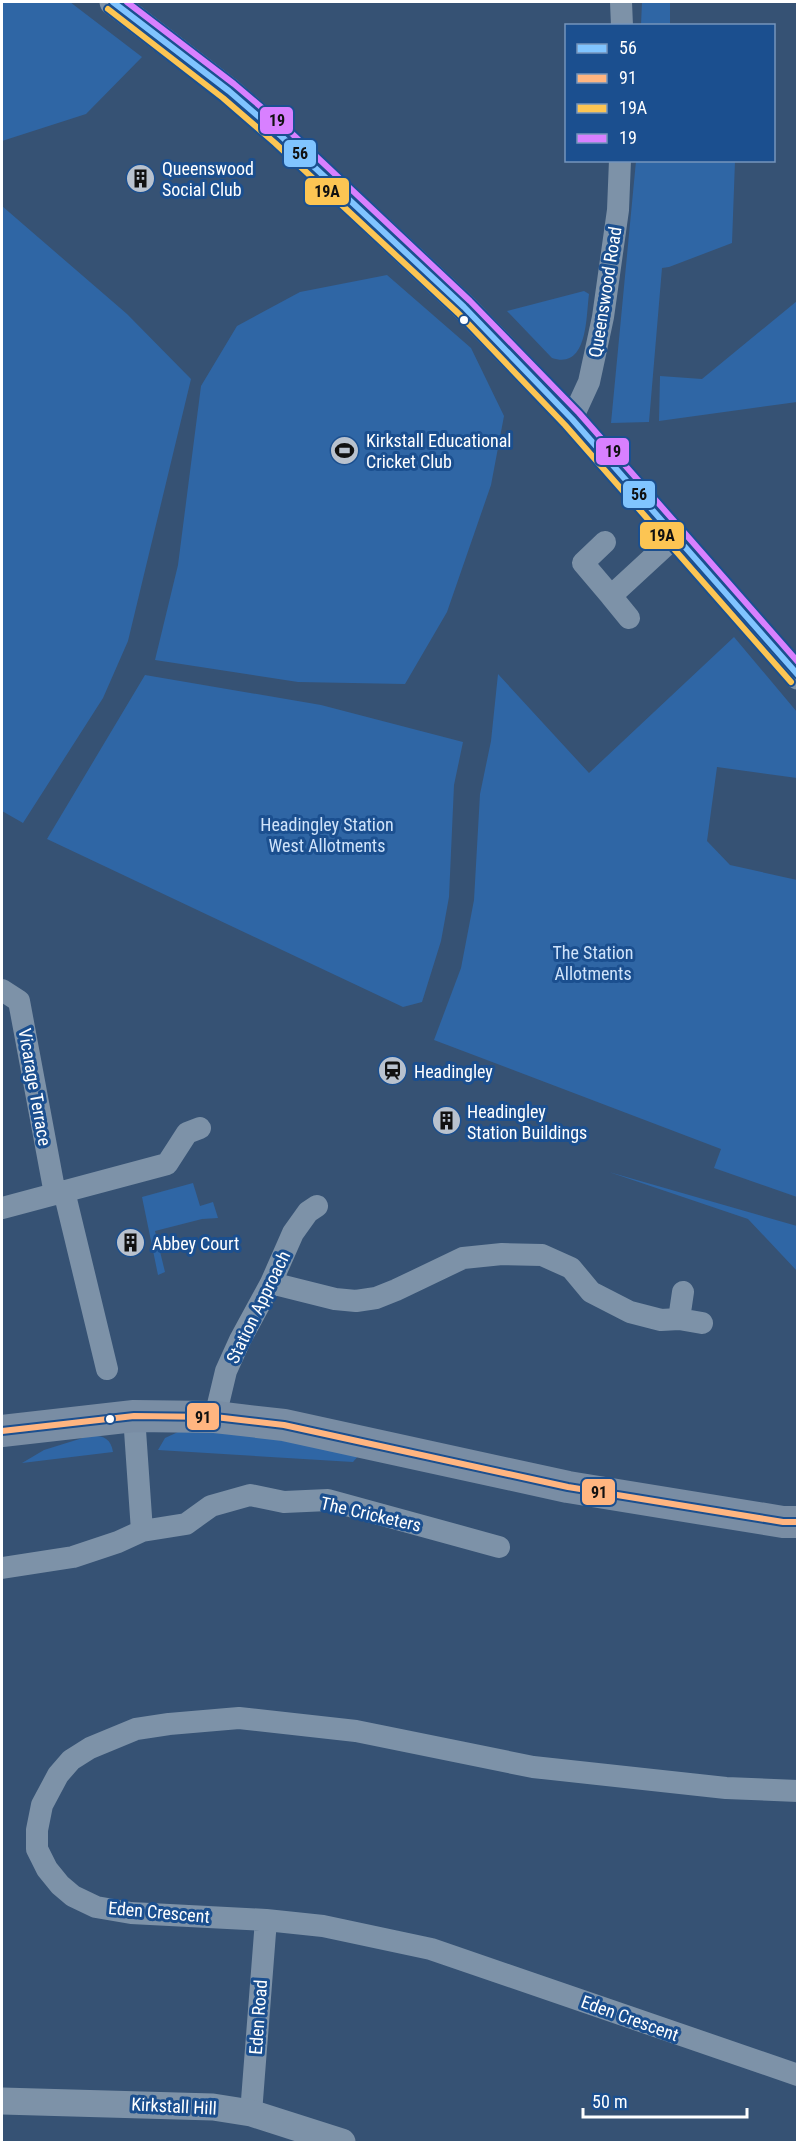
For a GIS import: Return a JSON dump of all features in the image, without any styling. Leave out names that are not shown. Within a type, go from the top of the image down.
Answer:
[{"type":"main road","points":[[2,1431],[134,1416],[214,1417],[284,1425],[568,1487],[783,1522],[798,1522]]},
{"type":"street","points":[[113,2],[212,78],[280,136],[464,307],[572,419],[798,676]]},
{"type":"street","points":[[621,2],[622,24]]},
{"type":"street","name":"Queenswood Road","points":[[572,419],[589,382],[603,317],[618,210],[620,162]]},
{"type":"street","points":[[611,596],[675,537]]},
{"type":"street","points":[[605,542],[583,563],[629,618]]},
{"type":"street","name":"Vicarage Terrace","points":[[2,990],[19,1001],[68,1190],[107,1369]]},
{"type":"street","points":[[2,1208],[167,1164],[187,1133],[200,1128]]},
{"type":"street","name":"Station Approach","points":[[214,1417],[226,1371],[240,1340],[271,1283],[294,1233],[308,1212],[317,1206]]},
{"type":"street","points":[[271,1283],[335,1299],[356,1301],[376,1298],[396,1290],[463,1258],[502,1254],[542,1255],[571,1268],[591,1292],[630,1312],[661,1320],[679,1318],[702,1323]]},
{"type":"street","points":[[679,1318],[683,1292]]},
{"type":"street","points":[[134,1416],[142,1531]]},
{"type":"street","name":"The Cricketers","points":[[2,1568],[73,1557],[118,1542],[142,1531],[186,1524],[211,1506],[250,1495],[284,1502],[328,1500],[499,1547]]},
{"type":"street","name":"Eden Crescent","points":[[798,1791],[726,1788],[533,1767],[356,1731],[239,1718],[136,1729],[90,1748],[71,1760],[58,1775],[42,1805],[37,1830],[37,1849],[46,1869],[74,1896],[96,1907],[131,1913],[266,1920],[323,1926],[431,1949],[798,2075]]},
{"type":"street","name":"Eden Road","points":[[251,2113],[266,1920]]},
{"type":"street","name":"Kirkstall Hill","points":[[2,2101],[213,2107],[251,2113],[342,2142]]},
{"type":"green space","points":[[2,2],[70,2],[142,57],[86,114],[2,141]]},
{"type":"green space","points":[[642,2],[670,2],[670,24],[641,24]]},
{"type":"green space","points":[[636,162],[735,162],[732,243],[662,268],[649,422],[611,423]]},
{"type":"green space","points":[[2,206],[127,314],[191,379],[128,641],[103,698],[23,823],[2,811]]},
{"type":"green space","name":"Kirkstall Educational Cricket Club","points":[[387,275],[471,348],[504,416],[491,485],[447,612],[405,684],[298,682],[155,660],[178,565],[201,386],[237,326],[300,292]]},
{"type":"green space","points":[[584,291],[589,294],[583,339],[573,356],[564,360],[552,358],[507,311]]},
{"type":"green space","points":[[797,301],[797,402],[659,421],[660,376],[702,379]]},
{"type":"green space","name":"The Station Allotments","points":[[734,637],[797,712],[797,778],[717,767],[707,841],[730,865],[797,880],[797,1197],[714,1168],[721,1149],[434,1040],[461,968],[474,900],[480,794],[491,741],[498,674],[589,773]]},
{"type":"green space","name":"Headingley Station West Allotments","points":[[145,675],[321,705],[463,742],[454,785],[449,897],[441,941],[422,1002],[403,1007],[47,839]]},
{"type":"green space","points":[[609,1172],[797,1226],[797,1271],[748,1219]]},
{"type":"green space","points":[[193,1183],[200,1206],[213,1202],[218,1218],[202,1219],[155,1231],[165,1272],[158,1275],[142,1197]]},
{"type":"green space","points":[[178,1432],[224,1433],[292,1442],[359,1455],[353,1462],[158,1450],[165,1438]]},
{"type":"green space","points":[[89,1436],[105,1438],[110,1443],[113,1452],[22,1463],[44,1450]]},
{"type":"transit line","name":"56","points":[[113,2],[229,91],[281,136],[464,307],[572,419],[798,675]]},
{"type":"transit line","name":"19","points":[[127,2],[234,84],[287,129],[470,301],[579,413],[798,662]]},
{"type":"transit line","name":"19A","points":[[108,9],[223,98],[275,143],[458,313],[565,425],[791,682]]},
{"type":"transit line","name":"91","points":[[2,1431],[134,1416],[215,1417],[284,1425],[568,1487],[783,1522],[798,1522]]},
{"type":"place","name":"Queenswood Social Club","points":[[141,178]]},
{"type":"place","name":"Kirkstall Educational Cricket Club","points":[[345,450]]},
{"type":"place","name":"Headingley","points":[[393,1071]]},
{"type":"place","name":"Headingley Station Buildings","points":[[446,1121]]},
{"type":"place","name":"Abbey Court","points":[[131,1243]]}]
